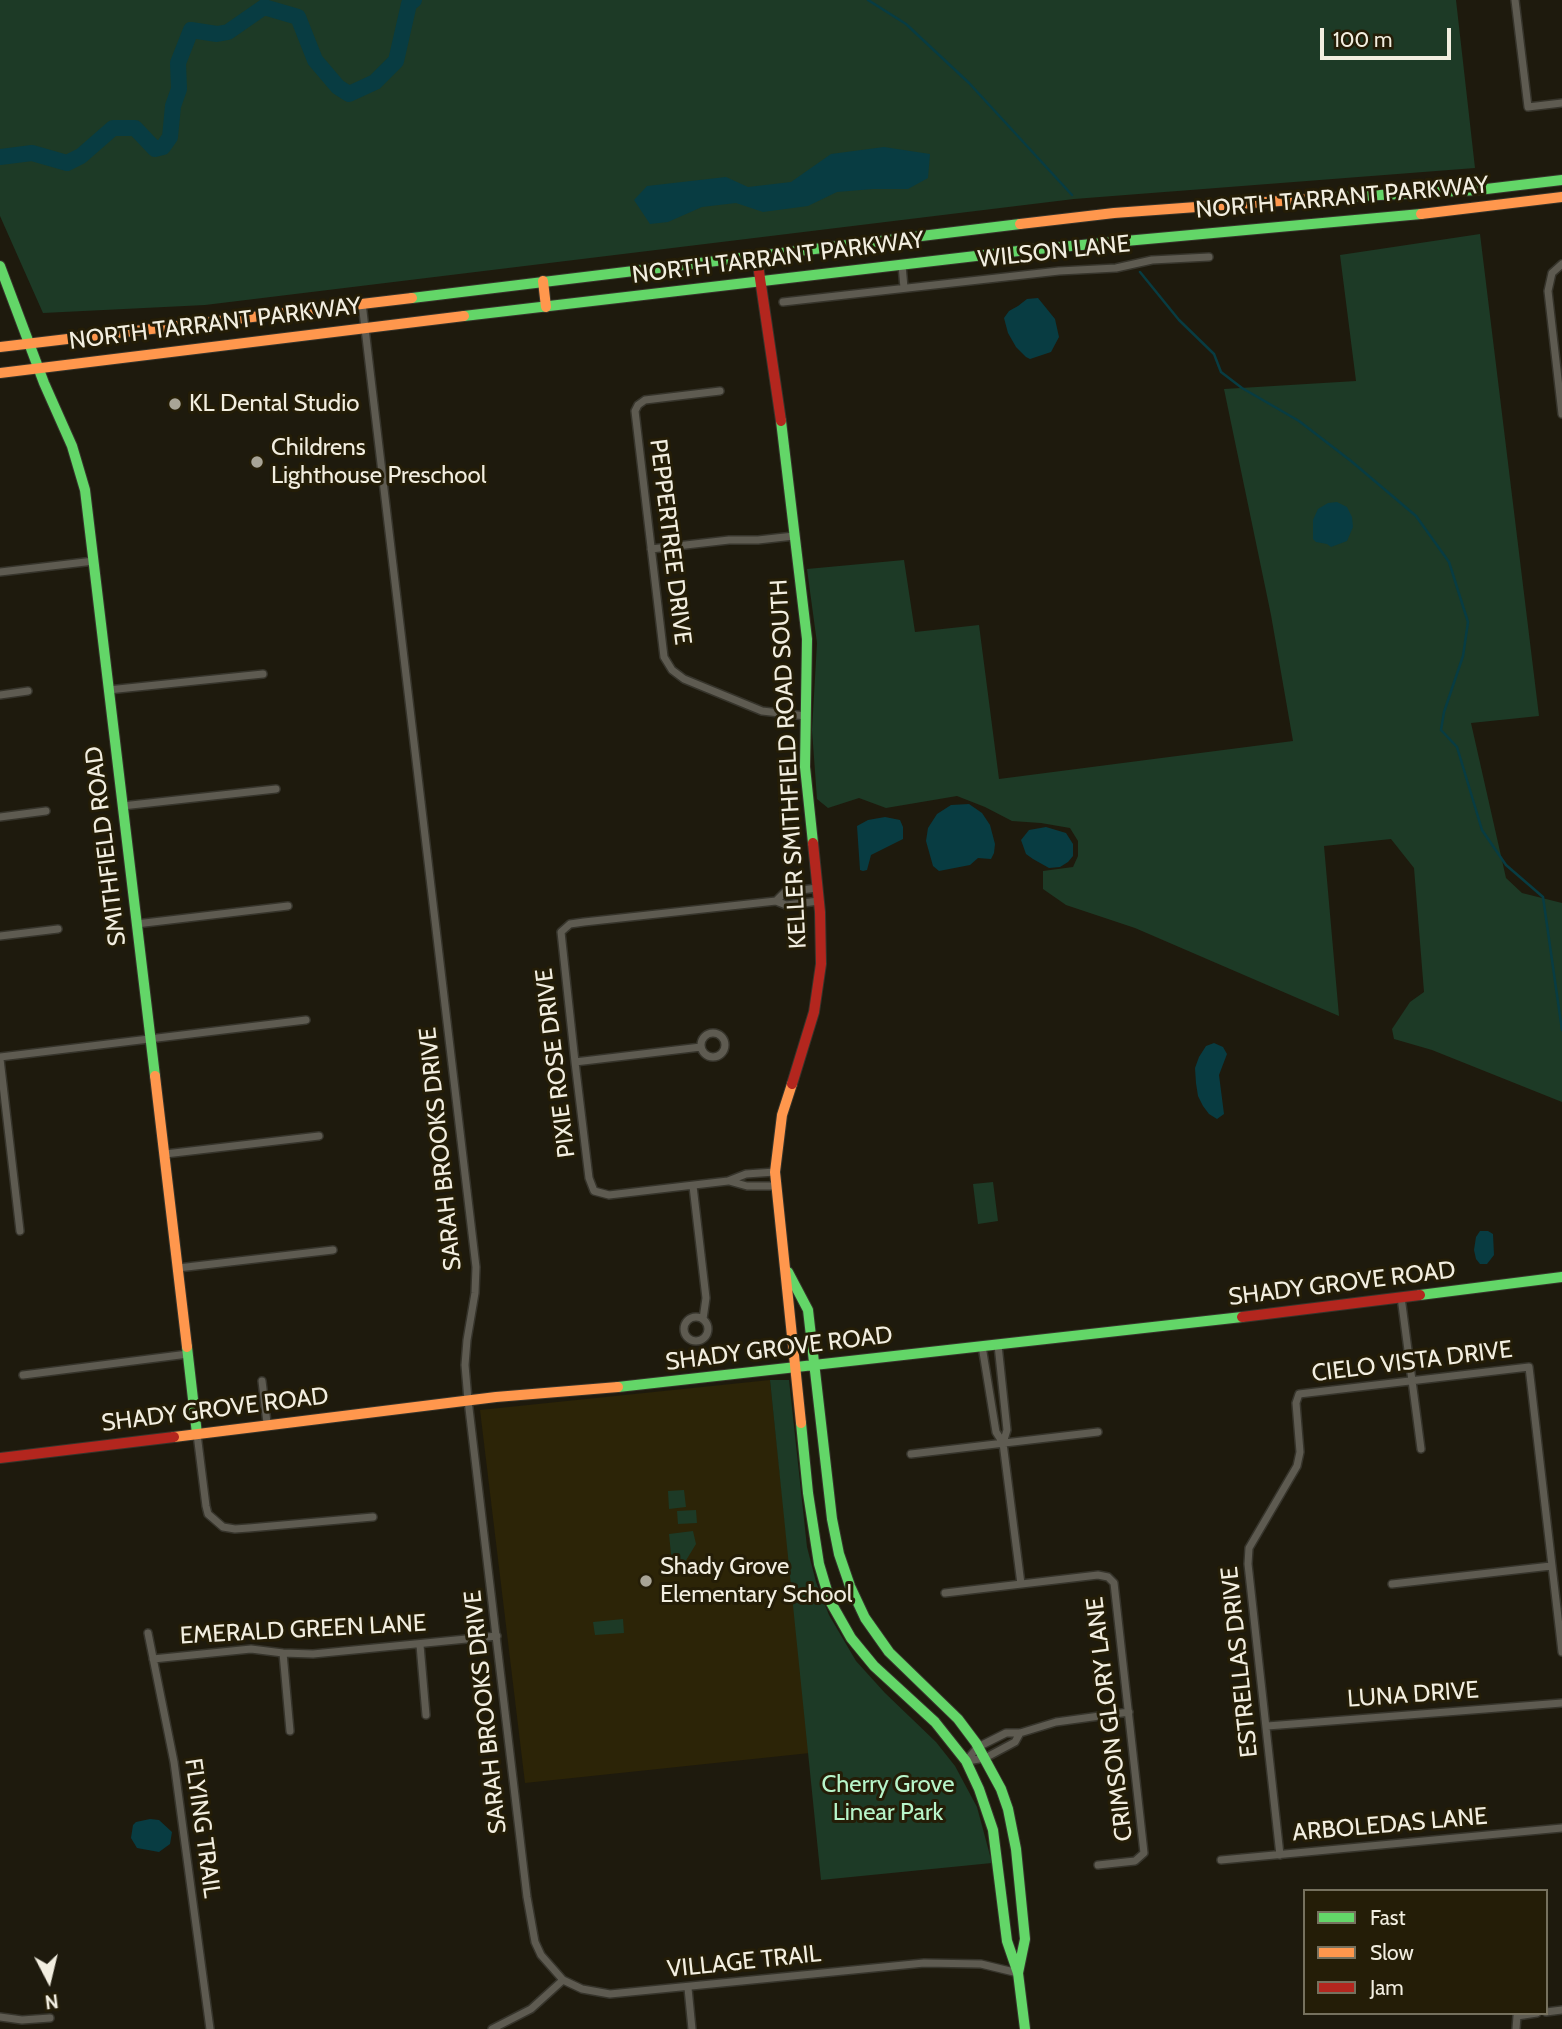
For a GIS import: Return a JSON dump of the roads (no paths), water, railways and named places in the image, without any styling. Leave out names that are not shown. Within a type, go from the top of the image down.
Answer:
[{"type":"main road","name":"NORTH TARRANT PARKWAY","points":[[0,347],[1114,213],[1478,190],[1562,180]]},
{"type":"main road","name":"NORTH TARRANT PARKWAY","points":[[0,373],[759,281],[1219,231],[1366,221],[1562,197]]},
{"type":"main road","name":"KELLER SMITHFIELD ROAD SOUTH","points":[[757,258],[781,422],[807,639],[807,802],[822,936],[818,991],[806,1040],[782,1115],[775,1172],[808,1493],[819,1564],[830,1601],[851,1638],[874,1666],[935,1722],[967,1761],[979,1789],[993,1830],[1007,1941],[1018,1973],[1025,2029]]},
{"type":"main road","name":"SMITHFIELD ROAD","points":[[0,266],[79,466],[94,561],[197,1434]]},
{"type":"main road","points":[[543,281],[546,307]]},
{"type":"main road","name":"KELLER SMITHFIELD ROAD SOUTH","points":[[784,1265],[808,1310],[832,1520],[844,1570],[857,1603],[889,1652],[958,1719],[985,1758],[1008,1809],[1016,1849],[1025,1939],[1018,1973]]},
{"type":"main road","name":"SHADY GROVE ROAD","points":[[0,1458],[468,1400],[659,1384],[1125,1332],[1562,1277]]},
{"type":"street","points":[[1515,0],[1528,107],[1562,103]]},
{"type":"street","name":"WILSON LANE","points":[[783,302],[1059,271],[1116,268],[1152,260],[1209,257]]},
{"type":"street","points":[[1562,264],[1552,273],[1548,291],[1562,414]]},
{"type":"street","points":[[902,265],[904,288]]},
{"type":"street","name":"SARAH BROOKS DRIVE","points":[[362,303],[475,1266],[475,1293],[466,1352],[468,1400],[530,1925],[541,1955],[563,1980]]},
{"type":"street","name":"PEPPERTREE DRIVE","points":[[720,391],[641,402],[635,413],[663,652],[672,670],[684,679],[762,711],[806,716]]},
{"type":"street","points":[[651,549],[794,536]]},
{"type":"street","points":[[0,572],[94,561]]},
{"type":"street","points":[[108,690],[263,674]]},
{"type":"street","points":[[0,695],[28,691]]},
{"type":"street","points":[[122,806],[276,789]]},
{"type":"street","points":[[0,817],[46,811]]},
{"type":"street","points":[[817,888],[785,892],[776,901],[786,905],[818,901]]},
{"type":"street","name":"PIXIE ROSE DRIVE","points":[[693,1186],[609,1195],[597,1194],[594,1191],[589,1178],[561,932],[565,927],[584,922],[776,901]]},
{"type":"street","points":[[136,923],[288,906]]},
{"type":"street","points":[[0,936],[58,929]]},
{"type":"street","points":[[20,1231],[0,1058],[306,1020]]},
{"type":"street","points":[[575,1062],[701,1047]]},
{"type":"street","points":[[165,1154],[319,1136]]},
{"type":"street","points":[[703,1319],[706,1298],[693,1186],[729,1181],[747,1174],[775,1172]]},
{"type":"street","points":[[729,1181],[747,1186],[776,1186]]},
{"type":"street","points":[[178,1268],[333,1250]]},
{"type":"street","points":[[1401,1297],[1421,1449]]},
{"type":"street","points":[[945,1593],[1021,1584],[1003,1443],[1007,1430],[998,1345]]},
{"type":"street","points":[[982,1346],[996,1432],[1003,1443]]},
{"type":"street","points":[[23,1375],[188,1354]]},
{"type":"street","name":"CIELO VISTA DRIVE","points":[[1299,1394],[1530,1367],[1551,1566]]},
{"type":"street","points":[[262,1381],[267,1423]]},
{"type":"street","name":"ESTRELLAS DRIVE","points":[[1280,1855],[1248,1564],[1249,1548],[1297,1466],[1300,1452],[1296,1403],[1299,1394]]},
{"type":"street","points":[[911,1454],[1098,1433]]},
{"type":"street","points":[[197,1434],[208,1514],[223,1527],[235,1529],[373,1517]]},
{"type":"street","points":[[1392,1584],[1551,1566],[1562,1652]]},
{"type":"street","name":"CRIMSON GLORY LANE","points":[[1021,1584],[1098,1575],[1111,1579],[1115,1591],[1144,1846],[1143,1856],[1135,1861],[1098,1866]]},
{"type":"street","name":"FLYING TRAIL","points":[[148,1633],[174,1762],[210,2029]]},
{"type":"street","name":"EMERALD GREEN LANE","points":[[153,1659],[243,1649],[313,1654],[497,1636]]},
{"type":"street","points":[[420,1644],[426,1715]]},
{"type":"street","points":[[283,1653],[290,1731]]},
{"type":"street","name":"LUNA DRIVE","points":[[1266,1726],[1562,1703]]},
{"type":"street","points":[[967,1761],[978,1747],[1006,1733],[1020,1733],[1056,1721],[1129,1712]]},
{"type":"street","points":[[967,1761],[985,1758],[1015,1742],[1020,1733]]},
{"type":"street","name":"ARBOLEDAS LANE","points":[[1221,1860],[1562,1828]]},
{"type":"street","name":"VILLAGE TRAIL","points":[[563,1980],[582,1989],[610,1994],[923,1963],[981,1964],[1018,1973]]},
{"type":"street","points":[[492,2029],[531,2008],[563,1980]]},
{"type":"street","points":[[688,1988],[692,2029]]},
{"type":"street","points":[[1516,2029],[1517,2016],[1524,2015]]},
{"type":"street","points":[[0,2017],[22,2020],[50,2018]]},
{"type":"water","points":[[884,147],[930,154],[928,178],[908,189],[837,192],[808,206],[763,212],[736,203],[702,207],[668,222],[650,224],[634,200],[647,186],[726,177],[748,187],[791,182],[831,154]]},
{"type":"water","points":[[1038,298],[1055,319],[1059,337],[1051,352],[1030,359],[1016,347],[1004,318],[1009,311],[1027,299]]},
{"type":"water","points":[[1337,502],[1347,507],[1353,527],[1347,541],[1331,547],[1313,539],[1313,520],[1318,509],[1328,503]]},
{"type":"water","points":[[969,804],[982,813],[990,825],[995,844],[994,853],[991,859],[978,858],[970,865],[939,871],[933,866],[926,841],[928,828],[937,814],[951,805]]},
{"type":"water","points":[[885,817],[900,820],[903,839],[871,855],[867,870],[860,870],[857,826],[868,820]]},
{"type":"water","points":[[1046,827],[1066,833],[1073,844],[1073,856],[1060,867],[1049,868],[1033,859],[1026,854],[1021,840],[1029,830]]},
{"type":"water","points":[[1214,1043],[1223,1047],[1227,1054],[1219,1075],[1224,1114],[1217,1119],[1209,1114],[1198,1096],[1195,1068],[1206,1046]]},
{"type":"water","points":[[1480,1231],[1493,1234],[1494,1255],[1487,1264],[1480,1264],[1474,1250]]},
{"type":"water","points":[[159,1820],[172,1832],[170,1844],[159,1852],[137,1848],[131,1838],[136,1822]]},
{"type":"waterway","points":[[0,157],[32,153],[67,163],[81,156],[113,128],[135,128],[155,149],[163,147],[170,137],[173,106],[179,89],[178,63],[191,30],[217,34],[228,32],[264,7],[298,17],[315,60],[338,87],[349,94],[375,82],[396,61],[409,4],[414,0]]},
{"type":"waterway","points":[[868,0],[906,24],[969,83],[1072,195]]},
{"type":"waterway","points":[[1140,272],[1179,320],[1214,354],[1221,372],[1242,388],[1299,421],[1351,461],[1416,516],[1449,562],[1468,622],[1463,656],[1444,712],[1441,730],[1457,747],[1482,830],[1506,865],[1543,897],[1562,1030]]},
{"type":"place","name":"KL Dental Studio","points":[[175,404]]},
{"type":"place","name":"Childrens Lighthouse Preschool","points":[[257,462]]},
{"type":"place","name":"Shady Grove Elementary School","points":[[646,1581]]},
{"type":"park label","name":"Cherry Grove Linear Park","points":[[888,1799]]}]
